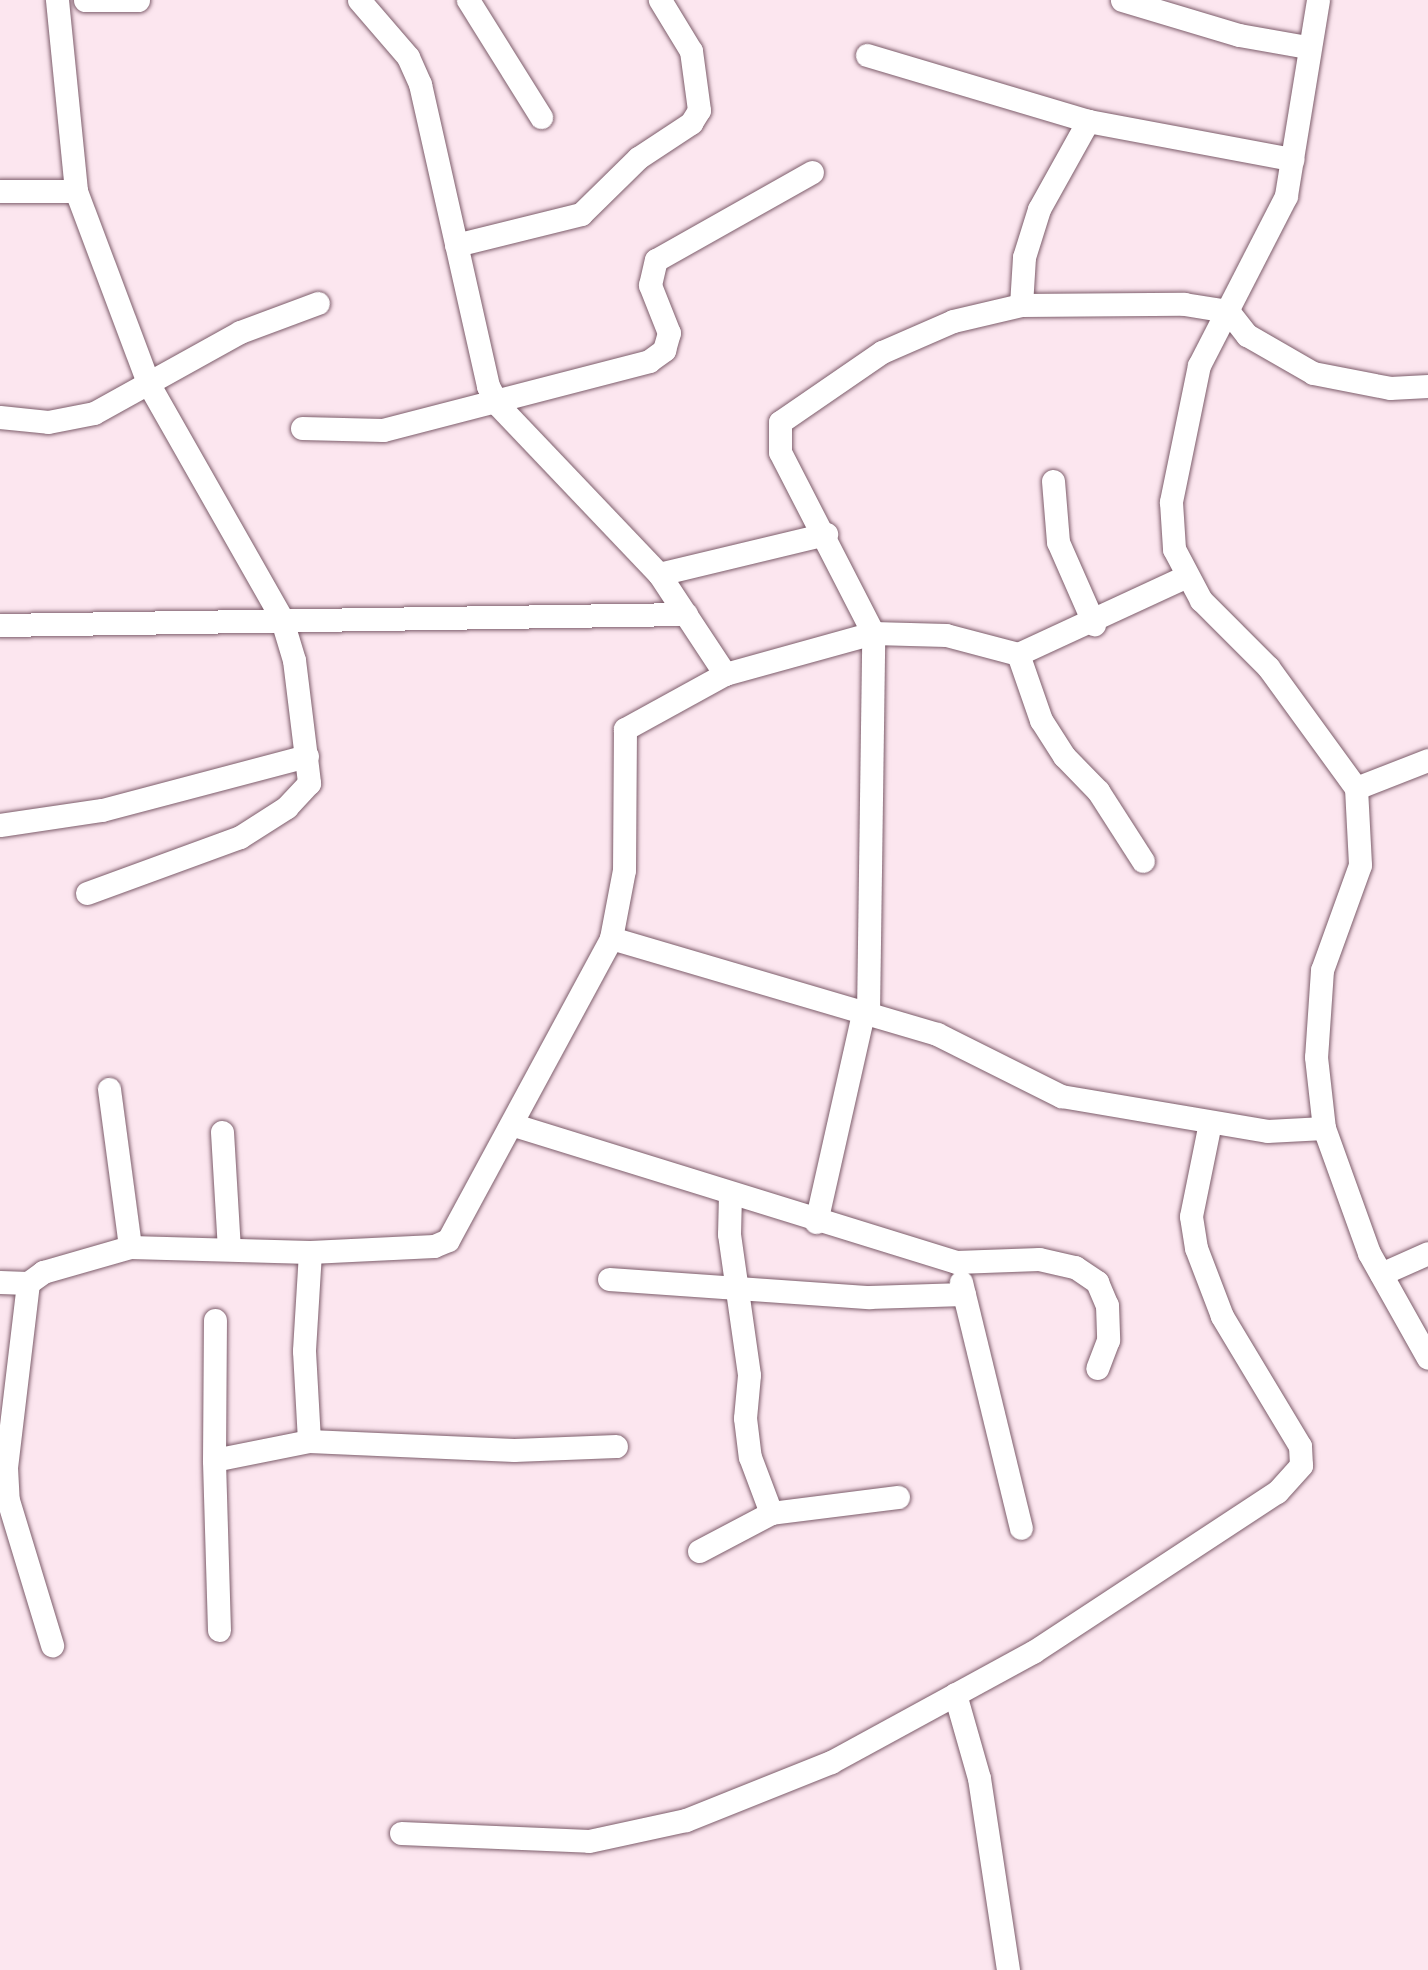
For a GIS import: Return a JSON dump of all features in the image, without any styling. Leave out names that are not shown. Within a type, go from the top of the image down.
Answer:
[{"type":"street","points":[[57,0],[76,191],[148,383],[281,617],[294,660],[307,756],[306,791],[240,838],[87,893]]},
{"type":"street","points":[[85,0],[138,0]]},
{"type":"street","points":[[359,0],[408,57],[420,83],[456,245],[498,405],[659,573],[725,674]]},
{"type":"street","points":[[468,0],[541,117]]},
{"type":"street","points":[[456,245],[581,214],[638,158],[691,123],[699,110],[691,51],[660,0]]},
{"type":"street","points":[[1122,0],[1239,35],[1307,47]]},
{"type":"street","points":[[1318,0],[1307,47],[1292,159],[1272,234],[1199,365],[1171,502],[1174,549],[1185,577],[1268,667],[1356,788],[1360,865],[1322,970],[1316,1057],[1324,1128],[1381,1274],[1428,1358]]},
{"type":"street","points":[[867,55],[1088,121],[1292,159]]},
{"type":"street","points":[[1021,304],[1024,257],[1039,209],[1088,121]]},
{"type":"street","points":[[302,428],[383,430],[498,405],[649,361],[664,350],[669,333],[650,285],[656,260],[813,172]]},
{"type":"street","points":[[0,191],[76,191]]},
{"type":"street","points":[[0,417],[69,419],[125,399],[148,383],[240,332],[318,303]]},
{"type":"street","points":[[816,1222],[865,1014],[873,634],[826,534],[780,452],[780,422],[882,352],[953,321],[1021,304],[1184,304],[1228,311],[1247,335],[1313,373],[1390,388],[1428,386]]},
{"type":"street","points":[[1054,481],[1058,542],[1094,624]]},
{"type":"street","points":[[659,573],[826,534]]},
{"type":"street","points":[[0,1282],[27,1283],[43,1272],[130,1247],[310,1252],[434,1246],[448,1240],[514,1125],[611,938],[624,870],[620,738],[632,723],[725,674],[873,634],[946,635],[1018,654],[1094,624],[1185,577]]},
{"type":"street","points":[[0,625],[281,617],[685,614]]},
{"type":"street","points":[[1018,654],[1041,720],[1063,757],[1098,791],[1143,861]]},
{"type":"street","points":[[0,825],[102,810],[307,756]]},
{"type":"street","points":[[1356,788],[1428,760]]},
{"type":"street","points":[[611,938],[937,1034],[1061,1096],[1210,1124],[1267,1131],[1324,1128]]},
{"type":"street","points":[[109,1089],[130,1247]]},
{"type":"street","points":[[401,1833],[589,1841],[686,1821],[831,1762],[1033,1652],[1243,1517],[1301,1465],[1300,1446],[1222,1316],[1196,1248],[1191,1216],[1210,1124]]},
{"type":"street","points":[[514,1125],[816,1222],[956,1262],[1038,1259],[1075,1267],[1097,1282],[1107,1305],[1108,1340],[1097,1368]]},
{"type":"street","points":[[222,1132],[229,1249]]},
{"type":"street","points":[[730,1194],[736,1289],[749,1375],[750,1457],[771,1513]]},
{"type":"street","points":[[309,1441],[304,1351],[310,1252]]},
{"type":"street","points":[[1381,1274],[1428,1252]]},
{"type":"street","points":[[956,1262],[1021,1528]]},
{"type":"street","points":[[940,1295],[956,1262]]},
{"type":"street","points":[[609,1279],[736,1289],[964,1294]]},
{"type":"street","points":[[27,1283],[6,1467],[8,1500],[52,1645]]},
{"type":"street","points":[[215,1320],[214,1460],[219,1630]]},
{"type":"street","points":[[214,1460],[309,1441],[474,1449],[616,1446]]},
{"type":"street","points":[[699,1551],[771,1513],[898,1497]]},
{"type":"street","points":[[955,1694],[979,1778],[1009,1970]]}]
